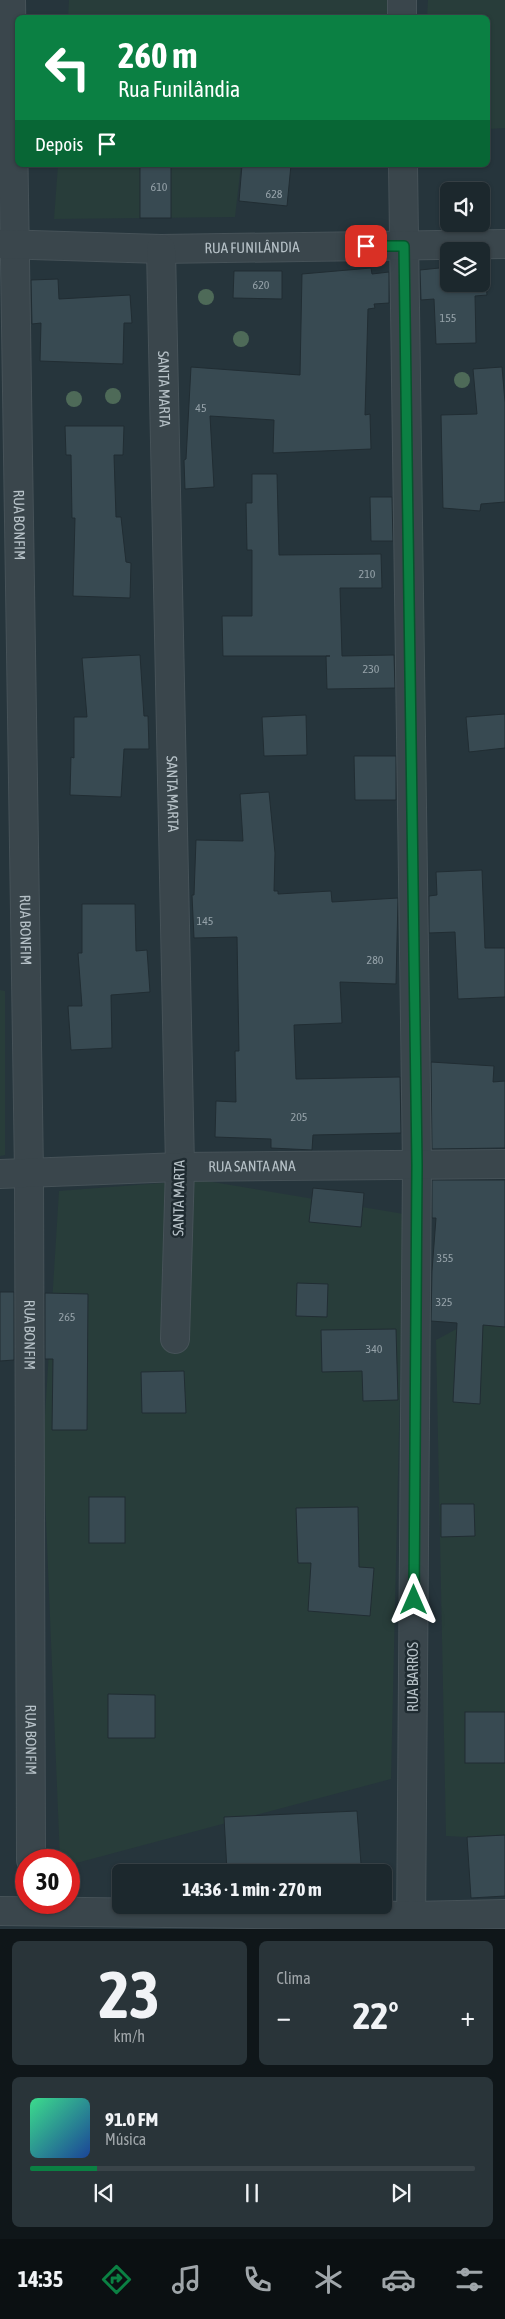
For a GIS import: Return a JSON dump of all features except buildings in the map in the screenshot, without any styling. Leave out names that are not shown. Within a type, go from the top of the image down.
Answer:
[{"type":"street","name":"RUA BONFIM","points":[[11,0],[8,244],[29,1173],[31,1849]]},
{"type":"street","points":[[402,0],[402,15]]},
{"type":"street","name":"RUA BARROS","points":[[403,167],[417,1165],[411,1923]]},
{"type":"street","name":"RUA FUNILÂNDIA","points":[[8,244],[161,248],[505,244]]},
{"type":"street","name":"SANTA MARTA","points":[[161,248],[180,1167],[175,1338]]},
{"type":"street","name":"RUA SANTA ANA","points":[[0,1174],[180,1167],[505,1164]]},
{"type":"street","points":[[0,1911],[15,1912]]},
{"type":"street","points":[[31,1914],[411,1923],[505,1914]]},
{"type":"green space","points":[[69,0],[389,0],[388,15],[68,15]]},
{"type":"green space","points":[[428,0],[505,0],[505,128],[490,129],[490,15],[427,15]]},
{"type":"green space","points":[[58,167],[241,167],[235,217],[54,219]]},
{"type":"green space","points":[[0,990],[5,991],[5,1155],[0,1156]]},
{"type":"green space","points":[[201,1180],[404,1214],[391,1779],[80,1862],[80,1849],[60,1849],[43,1447],[59,1191]]},
{"type":"green space","points":[[505,1303],[505,1835],[446,1836],[436,1340]]},
{"type":"route","points":[[366,246],[404,246],[417,1165],[414,1600]]}]
